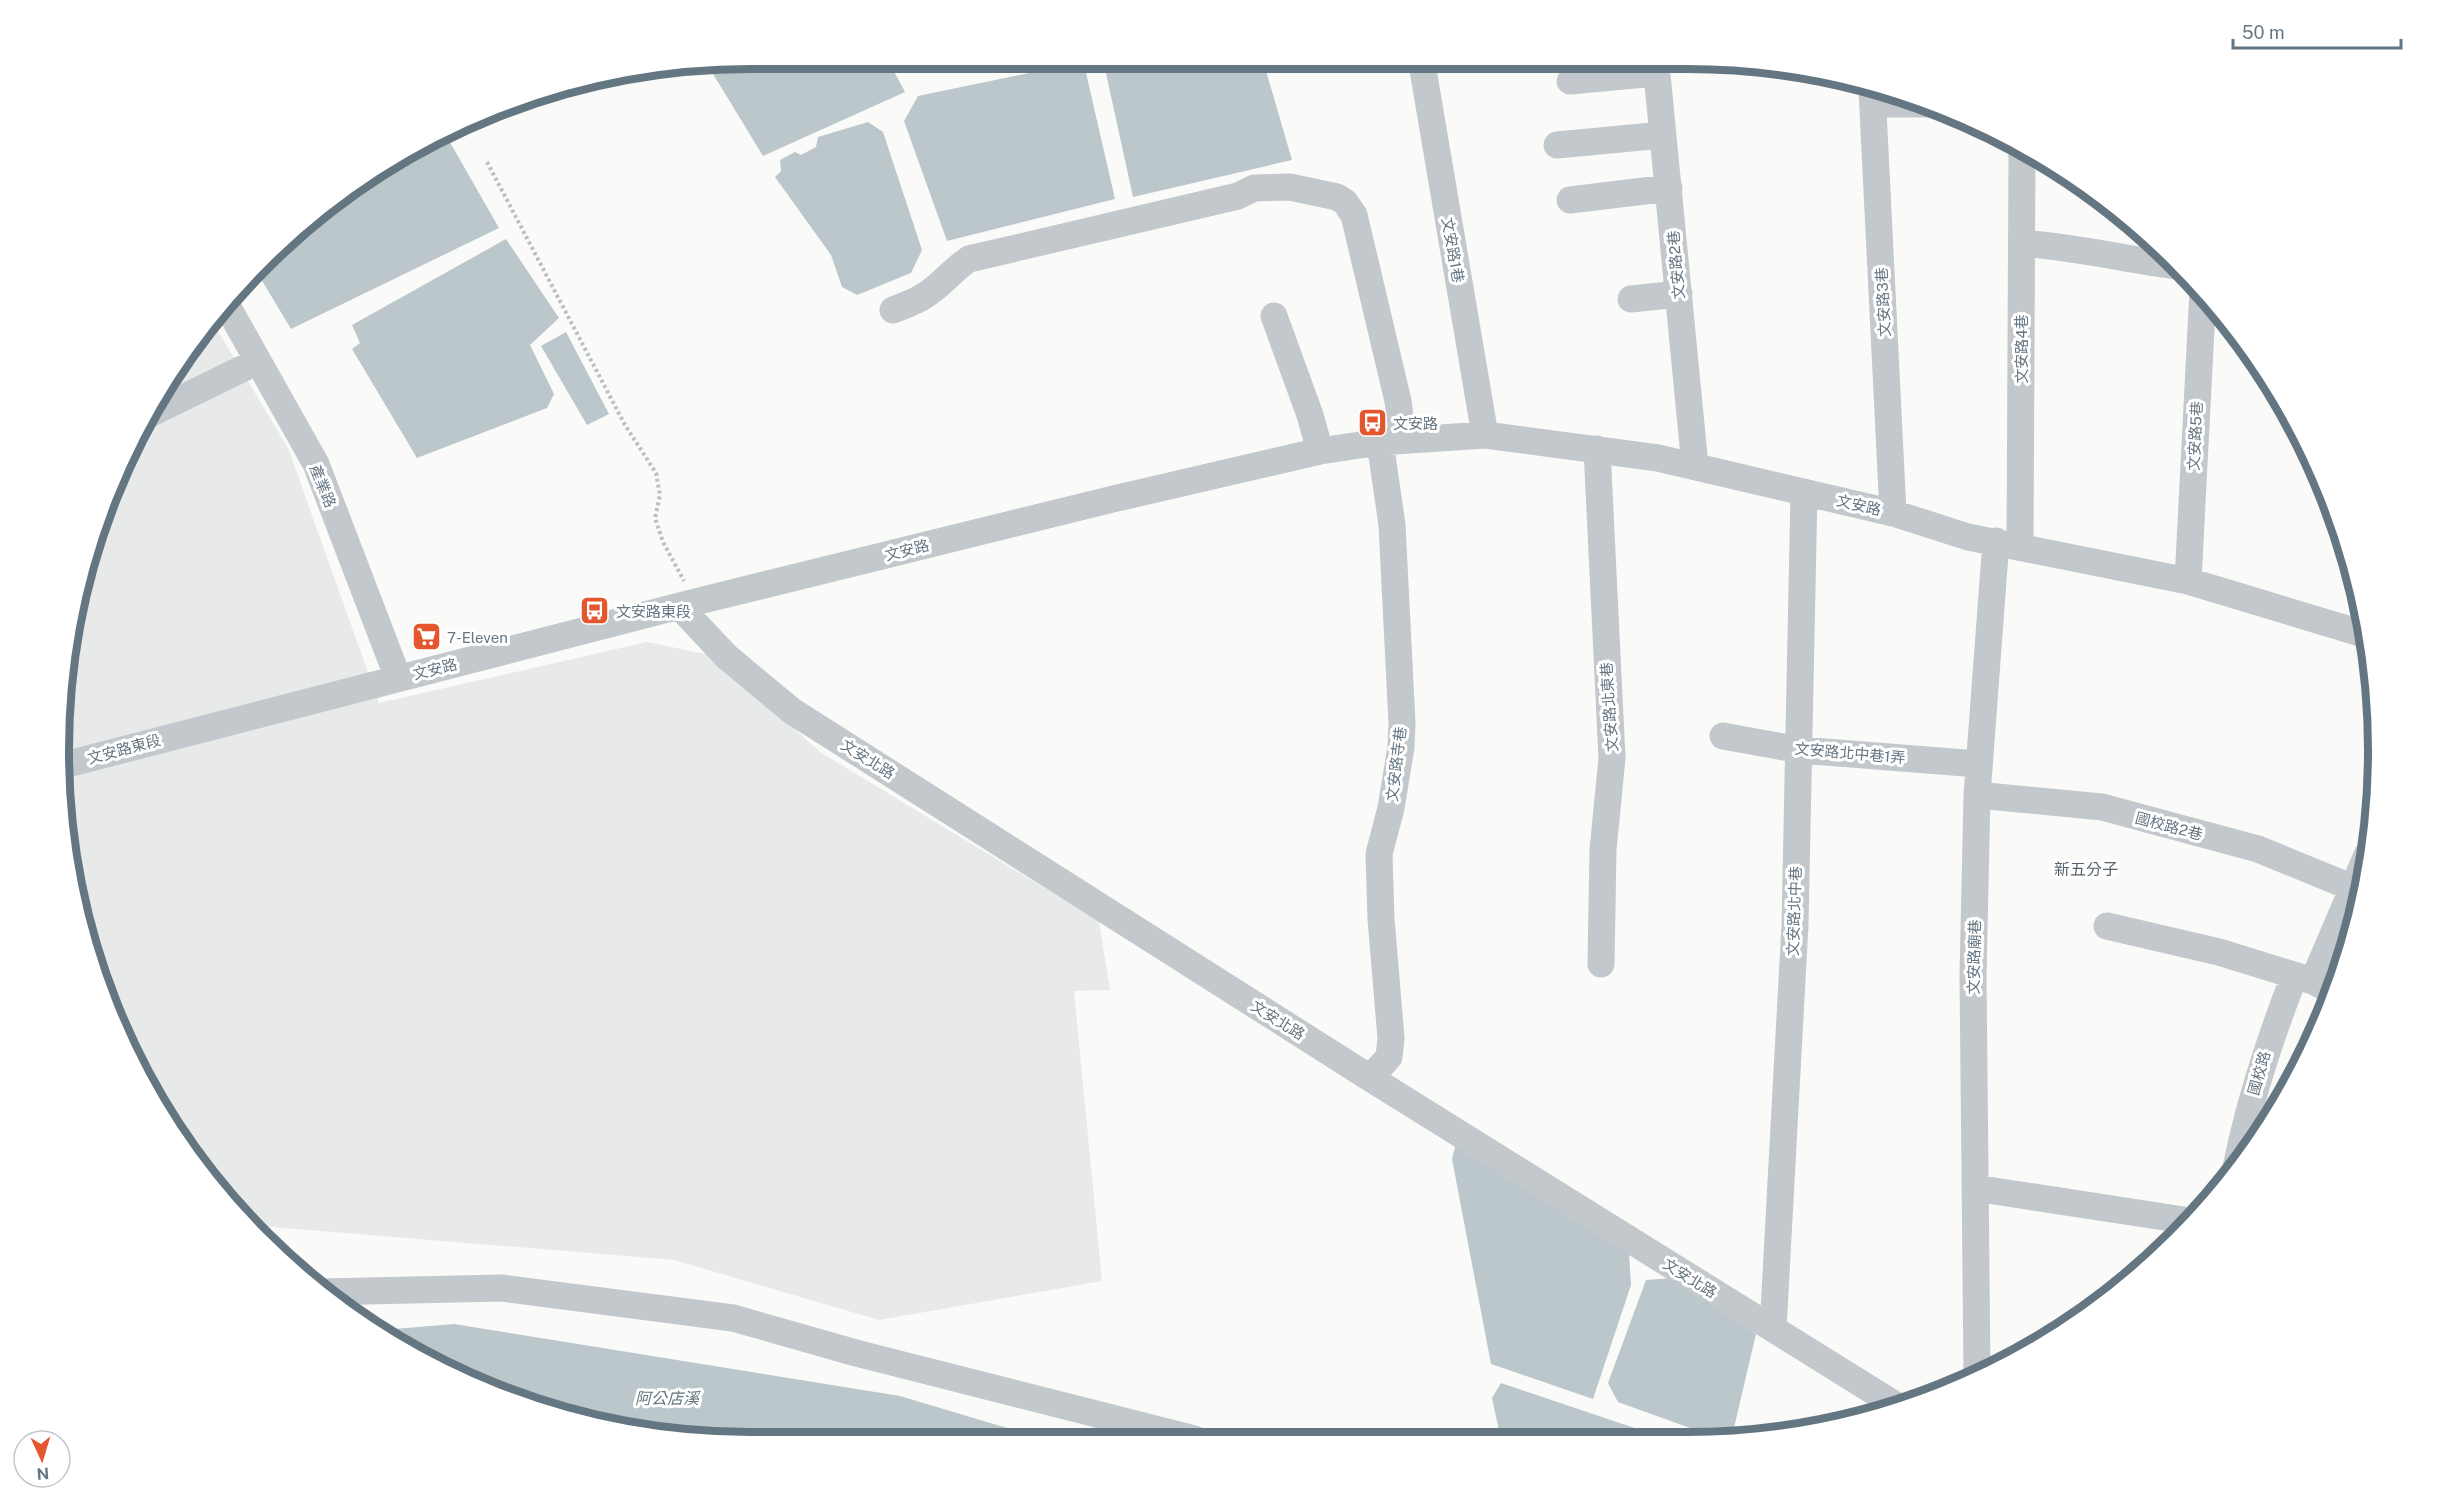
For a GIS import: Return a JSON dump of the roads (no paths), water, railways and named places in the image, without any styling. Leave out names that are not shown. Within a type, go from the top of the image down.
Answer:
[{"type":"street","name":"文安路1巷","points":[[1423,69],[1485,435]]},
{"type":"street","points":[[1570,81],[1656,69]]},
{"type":"street","name":"文安路2巷","points":[[1656,69],[1695,466]]},
{"type":"street","name":"文安路3巷","points":[[1873,97],[1893,513]]},
{"type":"street","points":[[1557,145],[1663,135]]},
{"type":"street","name":"文安路4巷","points":[[2008,544],[2022,243],[2022,157]]},
{"type":"street","name":"文安路寺巷","points":[[893,310],[922,298],[939,285],[954,268],[969,259],[1238,196],[1254,188],[1290,187],[1337,197],[1345,202],[1354,215],[1398,401],[1391,441],[1401,747],[1379,854],[1381,919],[1391,1038],[1389,1057],[1370,1078]]},
{"type":"street","points":[[1570,200],[1669,188]]},
{"type":"street","points":[[2022,243],[2058,246],[2116,258],[2163,264]]},
{"type":"street","points":[[1631,299],[1679,294]]},
{"type":"street","name":"文安路5巷","points":[[2188,581],[2202,305]]},
{"type":"street","name":"產業路","points":[[230,311],[316,464],[398,678]]},
{"type":"street","points":[[1274,316],[1310,415],[1320,451]]},
{"type":"street","points":[[161,409],[258,361]]},
{"type":"street","name":"文安路","points":[[398,678],[1113,499],[1320,451],[1391,441],[1485,435],[1658,458],[1695,466],[1893,513],[1968,537],[2188,581],[2357,632]]},
{"type":"street","name":"文安路北東巷","points":[[1597,449],[1612,758],[1604,850],[1601,964]]},
{"type":"street","name":"文安路北中巷","points":[[1773,1329],[1795,925],[1804,492]]},
{"type":"street","name":"文安路廟巷","points":[[1977,1367],[1973,976],[1978,764],[2008,544]]},
{"type":"street","name":"文安北路","points":[[688,604],[728,657],[792,711],[1370,1078],[1889,1401]]},
{"type":"street","name":"文安路東段","points":[[69,764],[398,678]]},
{"type":"street","name":"文安路北中巷1弄","points":[[1724,736],[1800,750],[1978,764]]},
{"type":"street","name":"國校路2巷","points":[[1977,795],[2102,807],[2258,849],[2354,888]]},
{"type":"street","name":"國校路","points":[[2240,1147],[2267,1047],[2313,983],[2354,889]]},
{"type":"street","points":[[2107,927],[2219,952],[2313,983]]},
{"type":"street","points":[[1975,1188],[2180,1219]]},
{"type":"street","points":[[337,1292],[501,1288],[733,1318],[856,1353],[1167,1432]]},
{"type":"water","points":[[893,69],[905,92],[763,156],[711,70]]},
{"type":"water","points":[[1048,69],[1085,69],[1115,199],[947,241],[904,121],[918,96]]},
{"type":"water","points":[[1105,69],[1265,69],[1292,160],[1133,197]]},
{"type":"water","points":[[868,122],[883,132],[922,250],[911,273],[857,295],[842,287],[831,255],[775,177],[781,171],[780,160],[795,152],[801,155],[816,147],[818,137]]},
{"type":"water","points":[[448,139],[499,228],[291,329],[260,278],[301,238],[336,210],[410,160]]},
{"type":"water","points":[[506,239],[559,318],[530,345],[554,394],[547,408],[417,458],[352,349],[360,343],[352,325]]},
{"type":"water","points":[[566,332],[609,414],[587,425],[541,346]]},
{"type":"water","points":[[1456,1143],[1629,1253],[1631,1285],[1593,1399],[1491,1364],[1452,1159]]},
{"type":"water","points":[[1673,1278],[1756,1334],[1733,1431],[1700,1432],[1618,1402],[1608,1383],[1646,1280]]},
{"type":"water","name":"阿公店溪","points":[[454,1324],[900,1396],[1021,1432],[706,1431],[618,1419],[531,1396],[490,1380],[449,1362],[391,1329]]},
{"type":"water","points":[[1501,1383],[1646,1432],[1499,1432],[1492,1398]]},
{"type":"place","name":"文安路","points":[[1372,423]]},
{"type":"place","name":"文安路東段","points":[[595,611]]},
{"type":"place","name":"7-Eleven","points":[[426,637]]},
{"type":"district","name":"新五分子","points":[[2086,869]]}]
